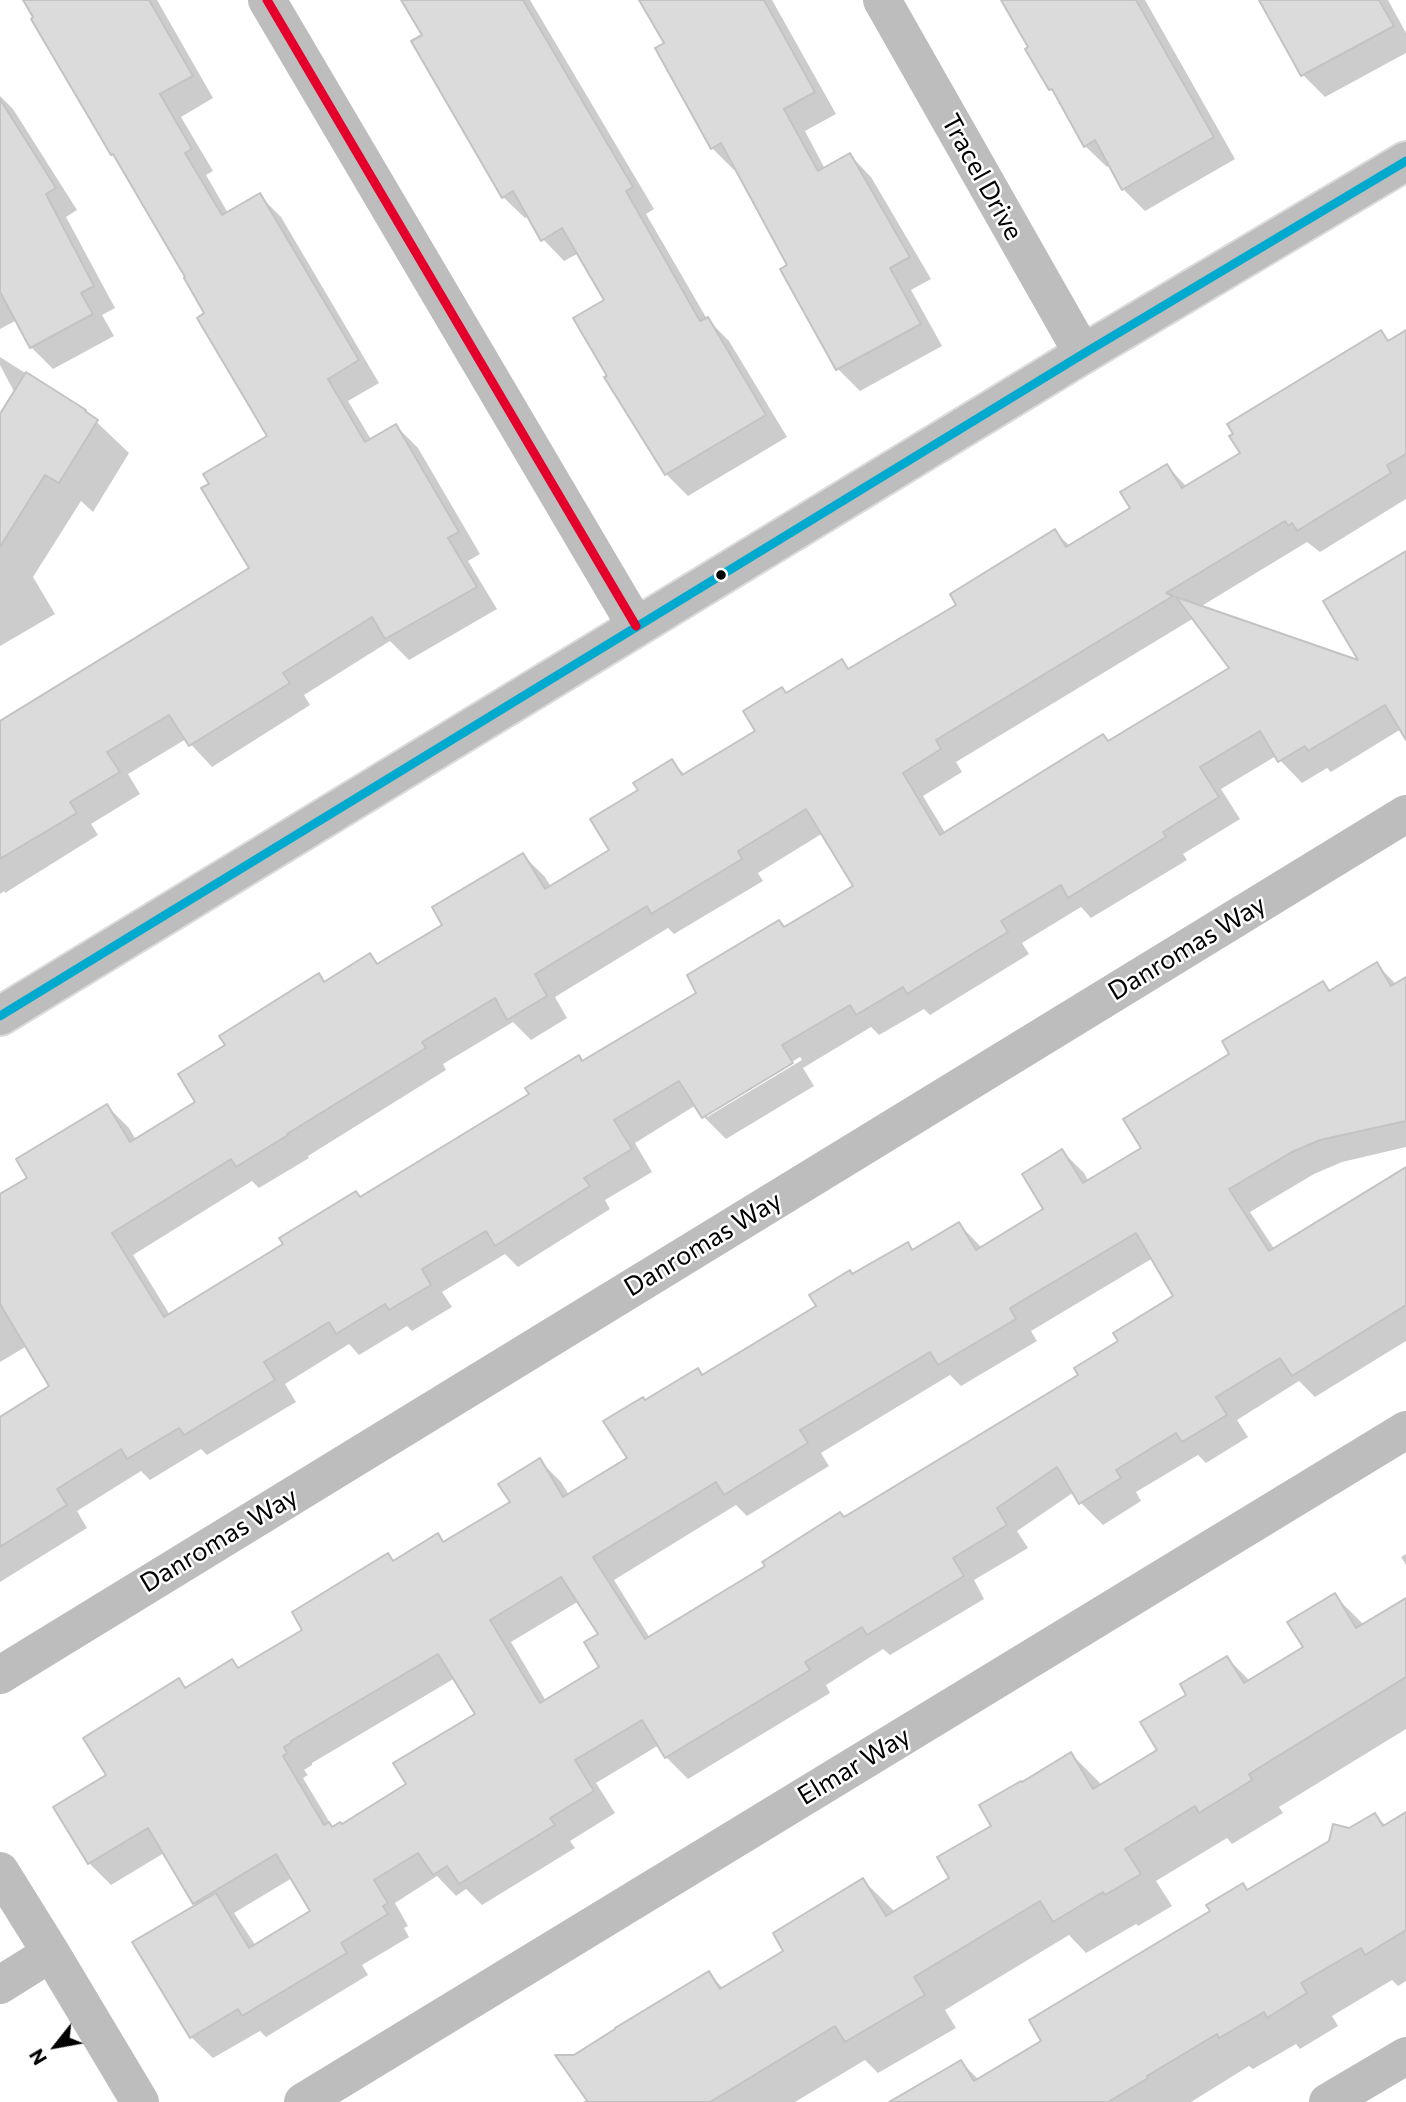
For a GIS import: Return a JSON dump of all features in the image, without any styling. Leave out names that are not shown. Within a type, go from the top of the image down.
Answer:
[{"type":"street","points":[[267,0],[636,626]]},
{"type":"street","name":"Tracel Drive","points":[[882,0],[1083,354]]},
{"type":"street","points":[[0,1016],[1083,354],[1406,161]]},
{"type":"street","name":"Danromas Way","points":[[0,1675],[1406,814]]},
{"type":"street","name":"Elmar Way","points":[[303,2102],[1406,1430]]},
{"type":"street","points":[[0,1871],[140,2102]]},
{"type":"street","points":[[0,1985],[51,1953]]},
{"type":"street","points":[[1328,2102],[1406,2056]]},
{"type":"building","points":[[23,0],[149,0],[193,76],[160,94],[192,149],[185,153],[222,215],[260,193],[359,360],[328,379],[365,442],[396,424],[459,532],[448,538],[477,587],[385,639],[372,617],[283,673],[290,683],[189,746],[169,715],[107,752],[120,772],[70,802],[77,813],[0,859],[0,721],[249,568],[201,488],[209,484],[203,474],[267,436],[197,318],[204,313],[185,277],[31,19],[33,17]]},
{"type":"building","points":[[401,0],[523,0],[633,187],[626,191],[700,321],[708,317],[766,415],[665,475],[604,377],[607,376],[573,318],[604,300],[562,228],[541,241],[513,191],[502,198],[411,41],[422,35]]},
{"type":"building","points":[[639,0],[764,0],[815,92],[784,109],[818,171],[850,153],[910,257],[890,268],[921,324],[836,370],[780,269],[787,265],[721,143],[711,149],[655,48],[664,43]]},
{"type":"building","points":[[1001,0],[1136,0],[1214,137],[1122,190],[1095,140],[1084,147],[1052,89],[1049,90],[1025,49],[1028,47]]},
{"type":"building","points":[[1259,0],[1379,0],[1394,26],[1301,76]]},
{"type":"building","points":[[0,99],[56,188],[46,194],[94,286],[81,293],[93,314],[30,348],[0,292]]},
{"type":"building","points":[[1381,330],[1388,341],[1406,330],[1406,454],[1387,465],[1391,473],[1297,531],[1292,523],[1288,526],[1285,521],[1166,593],[1173,596],[936,740],[941,749],[903,773],[940,835],[1103,734],[1108,741],[1229,668],[1176,597],[1358,660],[1323,601],[1406,551],[1406,740],[1385,705],[1308,751],[1305,746],[1278,762],[1260,731],[1200,767],[1219,797],[1163,832],[1166,837],[1068,898],[1061,885],[1001,921],[1008,932],[907,994],[903,987],[856,1015],[850,1005],[782,1045],[793,1063],[702,1118],[679,1081],[614,1120],[632,1149],[584,1178],[590,1186],[495,1246],[486,1231],[422,1269],[431,1285],[389,1310],[385,1304],[336,1334],[329,1322],[264,1362],[275,1380],[184,1435],[179,1428],[127,1459],[121,1449],[57,1489],[67,1505],[0,1547],[0,1417],[49,1386],[0,1304],[0,1194],[27,1178],[16,1159],[107,1104],[130,1142],[195,1102],[178,1074],[225,1045],[219,1036],[319,973],[324,982],[370,953],[377,964],[442,925],[432,907],[523,853],[545,889],[609,850],[590,819],[638,790],[633,783],[672,759],[682,775],[755,731],[743,711],[782,687],[786,693],[842,659],[848,669],[956,605],[950,594],[1055,529],[1066,547],[1130,508],[1120,492],[1167,464],[1182,488],[1240,453],[1229,436],[1233,434],[1227,424]],"holes":[[[806,809],[853,886],[784,927],[779,920],[687,975],[696,993],[582,1061],[579,1055],[525,1088],[529,1094],[360,1197],[356,1191],[279,1238],[283,1244],[164,1317],[112,1233],[231,1159],[236,1167],[426,1048],[422,1042],[495,998],[507,1020],[547,996],[535,974],[647,906],[651,914],[742,859],[738,851]]]},
{"type":"building","points":[[26,372],[98,420],[59,483],[45,475],[0,547],[0,414]]},
{"type":"building","points":[[1377,962],[1391,986],[1406,977],[1406,1121],[1320,1140],[1292,1152],[1229,1189],[1269,1251],[1406,1167],[1406,1305],[1292,1376],[1280,1358],[1216,1397],[1227,1415],[1182,1442],[1176,1433],[1116,1470],[1121,1478],[1079,1504],[1057,1467],[997,1508],[1007,1525],[953,1558],[964,1576],[867,1635],[862,1627],[805,1662],[810,1670],[665,1758],[642,1720],[575,1760],[594,1791],[550,1818],[555,1825],[459,1884],[447,1866],[433,1875],[418,1853],[374,1880],[388,1903],[383,1906],[388,1914],[341,1943],[347,1953],[242,2016],[238,2009],[190,2038],[132,1942],[216,1893],[249,1948],[310,1911],[276,1854],[193,1904],[148,1828],[88,1864],[53,1807],[106,1775],[83,1738],[179,1678],[185,1688],[232,1659],[238,1668],[302,1630],[292,1612],[388,1553],[393,1561],[438,1533],[443,1542],[510,1502],[498,1484],[540,1458],[563,1497],[627,1458],[603,1421],[643,1397],[645,1400],[698,1368],[702,1375],[816,1306],[809,1295],[850,1270],[852,1274],[908,1242],[912,1250],[959,1222],[976,1250],[1043,1209],[1022,1174],[1062,1149],[1083,1183],[1141,1148],[1123,1119],[1229,1054],[1222,1041],[1323,981],[1329,991]],"holes":[[[1136,1233],[1173,1296],[1113,1333],[1118,1341],[1074,1368],[1078,1375],[844,1517],[840,1512],[762,1562],[765,1566],[645,1639],[593,1557],[716,1482],[724,1495],[808,1443],[800,1430],[930,1352],[938,1365],[1016,1319],[1010,1308]],[[561,1577],[598,1634],[584,1642],[599,1667],[540,1703],[490,1620]],[[438,1654],[475,1714],[393,1763],[406,1784],[342,1824],[340,1822],[332,1827],[329,1822],[324,1825],[283,1756],[287,1753],[284,1747]]]},
{"type":"building","points":[[1335,1593],[1356,1628],[1406,1598],[1406,1677],[1249,1774],[1252,1780],[1199,1813],[1195,1806],[1125,1849],[1141,1874],[1105,1895],[1103,1892],[1053,1922],[1040,1901],[914,1977],[925,1995],[845,2042],[835,2026],[710,2102],[588,2102],[555,2055],[574,2055],[709,1971],[720,1989],[783,1951],[773,1933],[863,1878],[886,1916],[949,1878],[937,1857],[991,1826],[979,1805],[1071,1752],[1093,1789],[1157,1750],[1140,1722],[1186,1695],[1180,1684],[1227,1656],[1244,1683],[1303,1647],[1287,1622]]},
{"type":"building","points":[[1406,1812],[1406,1930],[1365,1955],[1361,1948],[1301,1983],[1307,1993],[1267,2018],[1264,2012],[1219,2038],[1217,2034],[1108,2102],[889,2102],[961,2060],[974,2081],[1041,2041],[1029,2020],[1210,1911],[1206,1905],[1243,1883],[1247,1890],[1329,1841],[1333,1824],[1349,1828],[1375,1813],[1383,1826]]},
{"type":"transit line","points":[[267,0],[636,626]]},
{"type":"transit line","points":[[0,1016],[1083,354],[1406,161]]}]
